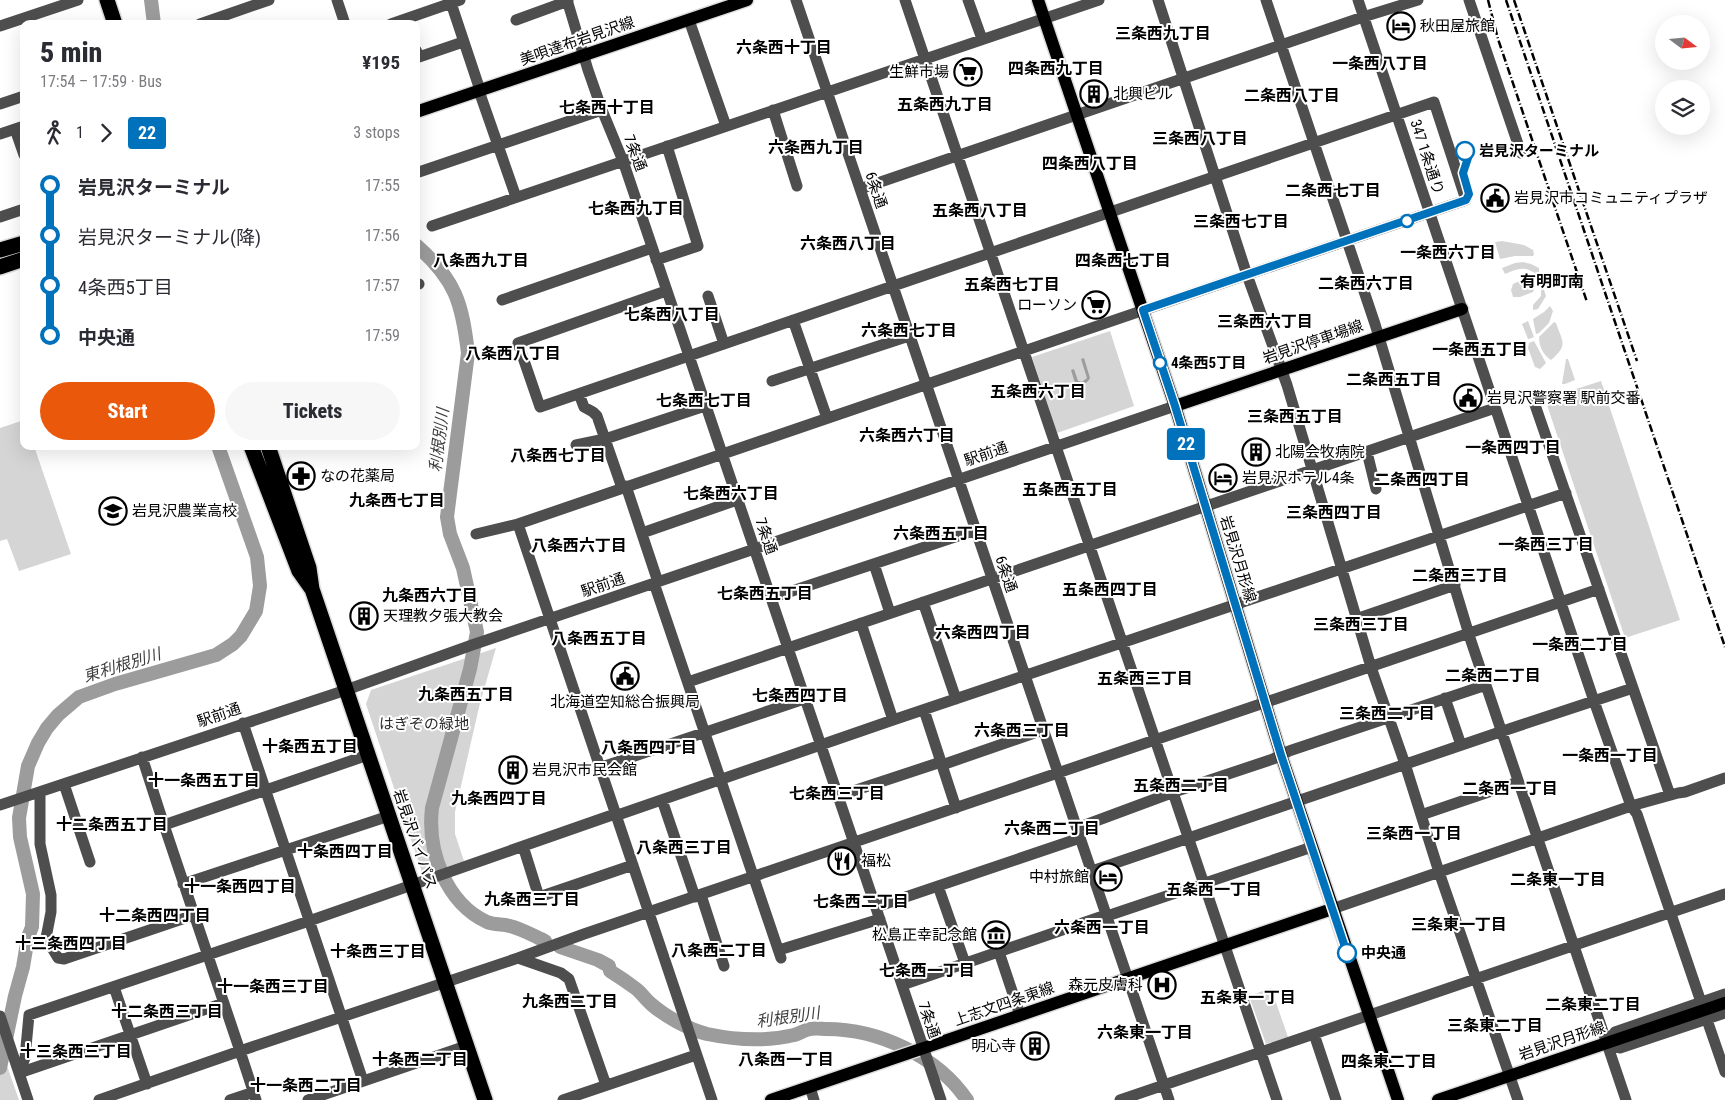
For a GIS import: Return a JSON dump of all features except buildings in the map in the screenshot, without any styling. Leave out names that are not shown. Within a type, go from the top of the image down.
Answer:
[{"type":"highway","points":[[107,0],[114,20]]},
{"type":"highway","points":[[116,0],[123,20]]},
{"type":"highway","points":[[0,250],[20,244]]},
{"type":"highway","points":[[0,267],[20,260]]},
{"type":"highway","name":"岩見沢バイパス","points":[[253,450],[299,571],[312,589]]},
{"type":"highway","name":"岩見沢バイパス","points":[[269,450],[309,568],[312,589],[485,1100]]},
{"type":"main road","name":"美唄達布岩見沢線","points":[[420,111],[747,0]]},
{"type":"main road","name":"岩見沢月形線","points":[[1038,0],[1175,406],[1264,703],[1296,801],[1398,1100]]},
{"type":"main road","name":"岩見沢停車場線","points":[[1175,406],[1462,309]]},
{"type":"main road","name":"上志文四条東線","points":[[771,1100],[1332,909]]},
{"type":"main road","name":"岩見沢月形線","points":[[1438,1100],[1725,1003]]},
{"type":"street","points":[[1,24],[78,0]]},
{"type":"street","points":[[212,20],[270,0]]},
{"type":"street","points":[[338,0],[344,20]]},
{"type":"street","points":[[517,20],[568,0]]},
{"type":"street","name":"7条通","points":[[568,0],[602,110],[623,161],[820,746],[902,985],[926,1046],[940,1100]]},
{"type":"street","name":"6条通","points":[[796,0],[1169,1100]]},
{"type":"street","points":[[905,0],[1277,1100]]},
{"type":"street","points":[[968,0],[982,39]]},
{"type":"street","points":[[432,226],[1098,0]]},
{"type":"street","points":[[1158,0],[1247,275],[1287,385],[1371,667],[1405,764],[1439,872],[1518,1100]]},
{"type":"street","points":[[1266,0],[1379,336],[1469,634],[1626,1100]]},
{"type":"street","name":"347 1条通り","points":[[1358,0],[1630,806],[1637,814],[1702,1004]]},
{"type":"street","points":[[860,189],[1363,17],[1418,0]]},
{"type":"street","points":[[1469,0],[1521,153]]},
{"type":"street","points":[[409,20],[455,2],[463,42],[516,197]]},
{"type":"street","points":[[689,20],[726,126]]},
{"type":"street","points":[[420,57],[463,42]]},
{"type":"street","points":[[0,104],[20,97]]},
{"type":"street","points":[[476,534],[518,524],[1466,200],[1434,102],[540,407],[518,343],[666,291]]},
{"type":"street","points":[[420,172],[602,110]]},
{"type":"street","points":[[773,110],[797,186]]},
{"type":"street","points":[[0,134],[19,128]]},
{"type":"street","points":[[656,260],[698,246],[667,146]]},
{"type":"street","points":[[0,217],[20,210]]},
{"type":"street","points":[[502,300],[652,248]]},
{"type":"street","points":[[708,296],[724,344]]},
{"type":"street","points":[[793,320],[827,418]]},
{"type":"street","points":[[772,381],[909,336]]},
{"type":"street","points":[[579,394],[584,407],[594,412],[596,416],[642,532],[688,682],[780,954],[880,919]]},
{"type":"street","points":[[1534,402],[1670,795]]},
{"type":"street","points":[[576,445],[605,440],[705,406]]},
{"type":"street","name":"駅前通","points":[[4,804],[346,690],[500,635],[1175,406]]},
{"type":"street","points":[[688,682],[1495,408]]},
{"type":"street","points":[[1367,452],[1376,489]]},
{"type":"street","points":[[19,1073],[25,1058],[29,1015],[1440,534],[1566,493]]},
{"type":"street","points":[[642,532],[737,500]]},
{"type":"street","points":[[518,524],[712,1100]]},
{"type":"street","points":[[771,598],[976,530]]},
{"type":"street","points":[[874,564],[890,613]]},
{"type":"street","points":[[1356,618],[1455,585]]},
{"type":"street","points":[[100,1100],[1599,589]]},
{"type":"street","points":[[923,602],[956,699]]},
{"type":"street","points":[[861,623],[893,720]]},
{"type":"street","points":[[876,907],[938,886],[1078,833],[1174,792],[1486,685]]},
{"type":"street","points":[[1092,871],[1632,688]]},
{"type":"street","points":[[1444,698],[1461,745]]},
{"type":"street","points":[[599,768],[804,699]]},
{"type":"street","points":[[924,710],[956,808]]},
{"type":"street","points":[[243,723],[363,1081]]},
{"type":"street","points":[[838,796],[1043,730]]},
{"type":"street","points":[[164,825],[368,755]]},
{"type":"street","points":[[142,757],[255,1096],[230,1100]]},
{"type":"street","points":[[1332,909],[1630,806],[1685,792],[1725,778]]},
{"type":"street","points":[[1421,815],[1518,782]]},
{"type":"street","points":[[64,784],[90,862]]},
{"type":"street","points":[[38,792],[40,844],[51,895],[51,912],[46,938],[58,958],[64,959],[194,915]]},
{"type":"street","points":[[662,800],[724,966]]},
{"type":"street","points":[[183,884],[389,816]]},
{"type":"street","points":[[523,846],[538,897],[633,865]]},
{"type":"street","points":[[902,985],[1312,847]]},
{"type":"street","points":[[938,886],[965,963]]},
{"type":"street","points":[[1120,1100],[1725,894]]},
{"type":"street","points":[[999,952],[1020,1015]]},
{"type":"street","points":[[523,957],[561,973],[569,979],[606,1085]]},
{"type":"street","points":[[114,987],[147,1084]]},
{"type":"street","points":[[1606,1044],[1614,1032],[1702,1004],[1725,994]]},
{"type":"street","points":[[19,1073],[224,1003]]},
{"type":"street","points":[[1606,1044],[1620,1048],[1725,1013]]},
{"type":"street","points":[[0,1016],[28,1100]]},
{"type":"street","points":[[1706,1018],[1725,1072]]},
{"type":"street","points":[[1314,1034],[1336,1100]]},
{"type":"street","points":[[308,1100],[466,1046]]},
{"type":"street","points":[[563,1100],[696,1055]]},
{"type":"street","points":[[810,1087],[814,1100]]},
{"type":"green space","points":[[1502,241],[1524,245],[1533,250],[1534,254],[1533,256],[1515,256],[1500,259],[1495,242]]},
{"type":"green space","points":[[1523,262],[1539,268],[1539,275],[1521,269],[1505,274],[1502,268],[1515,263]]},
{"type":"green space","points":[[1528,277],[1533,280],[1535,287],[1533,292],[1520,297],[1513,297],[1511,290],[1513,284]]},
{"type":"green space","points":[[1543,287],[1546,296],[1538,309],[1533,310],[1533,305],[1541,296],[1541,288]]},
{"type":"green space","points":[[1550,306],[1553,311],[1549,323],[1536,334],[1533,319]]},
{"type":"green space","points":[[1528,321],[1534,337],[1529,339],[1522,324]]},
{"type":"green space","points":[[1554,322],[1562,340],[1562,347],[1551,360],[1542,350],[1539,337]]},
{"type":"green space","points":[[1110,331],[1134,406],[1057,433],[1032,357]]},
{"type":"green space","points":[[1534,341],[1546,363],[1540,369],[1535,367],[1528,348],[1529,343]]},
{"type":"green space","points":[[1566,359],[1568,359],[1575,380],[1562,384]]},
{"type":"green space","points":[[1601,381],[1680,620],[1625,638],[1545,399]]},
{"type":"green space","points":[[20,421],[20,450],[35,450],[71,554],[19,571],[7,539],[0,541],[0,428]]},
{"type":"green space","name":"はぎぞの緑地","points":[[496,648],[480,703],[455,812],[455,834],[464,861],[423,875],[366,704],[371,690]]},
{"type":"green space","points":[[1271,988],[1288,1037],[1266,1044],[1249,996]]},
{"type":"green space","points":[[0,1046],[19,1100],[0,1100]]},
{"type":"shaded area","points":[[1084,358],[1090,378],[1084,384],[1075,383],[1071,370],[1074,369],[1078,381],[1082,382],[1087,378],[1081,359]]},
{"type":"waterway","name":"利根別川","points":[[151,0],[154,20]]},
{"type":"waterway","name":"利根別川","points":[[420,249],[440,270],[455,293],[466,335],[468,353],[447,517],[450,534],[463,568],[477,632],[470,669],[432,808],[431,824],[436,858],[450,889],[460,902],[473,913],[487,922],[514,927],[545,941]]},
{"type":"waterway","name":"東利根別川","points":[[0,1068],[28,937],[32,927],[33,894],[20,837],[19,818],[28,766],[38,743],[58,715],[79,697],[115,684],[216,655],[233,644],[241,636],[256,611],[260,586],[257,557],[219,450]]},
{"type":"waterway","name":"利根別川","points":[[560,947],[598,960],[609,966],[610,971],[637,990],[657,1009],[692,1029],[707,1034],[740,1039],[772,1039],[815,1029],[846,1030],[866,1034],[886,1040],[923,1058],[955,1084],[967,1100]]},
{"type":"railway","points":[[1488,0],[1498,39],[1587,302]]},
{"type":"railway","points":[[1506,0],[1725,647]]},
{"type":"railway","points":[[1514,0],[1637,361]]},
{"type":"bus line","name":"22","points":[[1347,953],[1264,703],[1175,406],[1143,310],[1466,200],[1469,194],[1463,173],[1468,158],[1465,151]]},
{"type":"place","name":"秋田屋旅館","points":[[1401,26]]},
{"type":"place","name":"生鮮市場","points":[[968,72]]},
{"type":"place","name":"北興ビル","points":[[1094,94]]},
{"type":"place","name":"岩見沢ターミナル","points":[[1465,151]]},
{"type":"place","name":"岩見沢市コミュニティプラザ","points":[[1495,198]]},
{"type":"place","name":"ローソン","points":[[1096,305]]},
{"type":"place","name":"4条西5丁目","points":[[1160,363]]},
{"type":"place","name":"岩見沢警察署 駅前交番","points":[[1468,398]]},
{"type":"place","name":"北陽会牧病院","points":[[1256,452]]},
{"type":"place","name":"なの花薬局","points":[[301,476]]},
{"type":"place","name":"岩見沢ホテル4条","points":[[1223,478]]},
{"type":"place","name":"岩見沢農業高校","points":[[113,511]]},
{"type":"place","name":"天理教夕張大教会","points":[[364,616]]},
{"type":"place","name":"北海道空知総合振興局","points":[[625,676]]},
{"type":"place","name":"岩見沢市民会館","points":[[513,770]]},
{"type":"place","name":"福松","points":[[842,861]]},
{"type":"place","name":"中村旅館","points":[[1108,877]]},
{"type":"place","name":"松島正幸記念館","points":[[996,935]]},
{"type":"place","name":"中央通","points":[[1347,953]]},
{"type":"place","name":"森元皮膚科","points":[[1162,985]]},
{"type":"place","name":"明心寺","points":[[1035,1046]]},
{"type":"district","name":"三条西九丁目","points":[[1163,33]]},
{"type":"district","name":"六条西十丁目","points":[[784,47]]},
{"type":"district","name":"一条西八丁目","points":[[1380,63]]},
{"type":"district","name":"四条西九丁目","points":[[1056,68]]},
{"type":"district","name":"二条西八丁目","points":[[1292,95]]},
{"type":"district","name":"五条西九丁目","points":[[945,104]]},
{"type":"district","name":"七条西十丁目","points":[[607,107]]},
{"type":"district","name":"三条西八丁目","points":[[1200,138]]},
{"type":"district","name":"六条西九丁目","points":[[816,147]]},
{"type":"district","name":"四条西八丁目","points":[[1090,163]]},
{"type":"district","name":"二条西七丁目","points":[[1333,190]]},
{"type":"district","name":"七条西九丁目","points":[[636,208]]},
{"type":"district","name":"五条西八丁目","points":[[980,210]]},
{"type":"district","name":"三条西七丁目","points":[[1241,221]]},
{"type":"district","name":"六条西八丁目","points":[[848,243]]},
{"type":"district","name":"一条西六丁目","points":[[1448,252]]},
{"type":"district","name":"八条西九丁目","points":[[481,260]]},
{"type":"district","name":"四条西七丁目","points":[[1123,260]]},
{"type":"district","name":"有明町南","points":[[1552,281]]},
{"type":"district","name":"二条西六丁目","points":[[1366,283]]},
{"type":"district","name":"五条西七丁目","points":[[1012,284]]},
{"type":"district","name":"七条西八丁目","points":[[672,314]]},
{"type":"district","name":"三条西六丁目","points":[[1265,321]]},
{"type":"district","name":"六条西七丁目","points":[[909,330]]},
{"type":"district","name":"一条西五丁目","points":[[1480,349]]},
{"type":"district","name":"八条西八丁目","points":[[513,353]]},
{"type":"district","name":"二条西五丁目","points":[[1394,379]]},
{"type":"district","name":"五条西六丁目","points":[[1038,391]]},
{"type":"district","name":"七条西七丁目","points":[[704,400]]},
{"type":"district","name":"三条西五丁目","points":[[1295,416]]},
{"type":"district","name":"六条西六丁目","points":[[907,435]]},
{"type":"district","name":"一条西四丁目","points":[[1513,447]]},
{"type":"district","name":"八条西七丁目","points":[[558,455]]},
{"type":"district","name":"二条西四丁目","points":[[1422,479]]},
{"type":"district","name":"五条西五丁目","points":[[1070,489]]},
{"type":"district","name":"七条西六丁目","points":[[731,493]]},
{"type":"district","name":"九条西七丁目","points":[[397,500]]},
{"type":"district","name":"三条西四丁目","points":[[1334,512]]},
{"type":"district","name":"六条西五丁目","points":[[941,533]]},
{"type":"district","name":"一条西三丁目","points":[[1546,544]]},
{"type":"district","name":"八条西六丁目","points":[[579,545]]},
{"type":"district","name":"二条西三丁目","points":[[1460,575]]},
{"type":"district","name":"五条西四丁目","points":[[1110,589]]},
{"type":"district","name":"七条西五丁目","points":[[765,593]]},
{"type":"district","name":"九条西六丁目","points":[[430,595]]},
{"type":"district","name":"三条西三丁目","points":[[1361,624]]},
{"type":"district","name":"六条西四丁目","points":[[983,632]]},
{"type":"district","name":"八条西五丁目","points":[[599,638]]},
{"type":"district","name":"一条西二丁目","points":[[1580,644]]},
{"type":"district","name":"二条西二丁目","points":[[1493,675]]},
{"type":"district","name":"五条西三丁目","points":[[1145,678]]},
{"type":"district","name":"九条西五丁目","points":[[466,694]]},
{"type":"district","name":"七条西四丁目","points":[[800,695]]},
{"type":"district","name":"三条西二丁目","points":[[1387,713]]},
{"type":"district","name":"六条西三丁目","points":[[1022,730]]},
{"type":"district","name":"十条西五丁目","points":[[310,746]]},
{"type":"district","name":"八条西四丁目","points":[[649,747]]},
{"type":"district","name":"一条西一丁目","points":[[1610,755]]},
{"type":"district","name":"十一条西五丁目","points":[[204,780]]},
{"type":"district","name":"五条西二丁目","points":[[1181,785]]},
{"type":"district","name":"二条西一丁目","points":[[1510,788]]},
{"type":"district","name":"七条西三丁目","points":[[837,793]]},
{"type":"district","name":"九条西四丁目","points":[[499,798]]},
{"type":"district","name":"十二条西五丁目","points":[[112,824]]},
{"type":"district","name":"六条西二丁目","points":[[1052,828]]},
{"type":"district","name":"三条西一丁目","points":[[1414,833]]},
{"type":"district","name":"八条西三丁目","points":[[684,847]]},
{"type":"district","name":"十条西四丁目","points":[[345,851]]},
{"type":"district","name":"二条東一丁目","points":[[1558,879]]},
{"type":"district","name":"十一条西四丁目","points":[[240,886]]},
{"type":"district","name":"五条西一丁目","points":[[1214,889]]},
{"type":"district","name":"九条西三丁目","points":[[532,899]]},
{"type":"district","name":"七条西二丁目","points":[[861,901]]},
{"type":"district","name":"十二条西四丁目","points":[[155,915]]},
{"type":"district","name":"三条東一丁目","points":[[1459,924]]},
{"type":"district","name":"六条西一丁目","points":[[1102,927]]},
{"type":"district","name":"十三条西四丁目","points":[[71,943]]},
{"type":"district","name":"八条西二丁目","points":[[719,950]]},
{"type":"district","name":"十条西三丁目","points":[[378,951]]},
{"type":"district","name":"七条西一丁目","points":[[927,970]]},
{"type":"district","name":"十一条西三丁目","points":[[273,986]]},
{"type":"district","name":"五条東一丁目","points":[[1248,997]]},
{"type":"district","name":"九条西二丁目","points":[[570,1001]]},
{"type":"district","name":"二条東二丁目","points":[[1593,1004]]},
{"type":"district","name":"十二条西三丁目","points":[[167,1011]]},
{"type":"district","name":"三条東二丁目","points":[[1495,1025]]},
{"type":"district","name":"六条東一丁目","points":[[1145,1032]]},
{"type":"district","name":"十三条西三丁目","points":[[76,1051]]},
{"type":"district","name":"十条西二丁目","points":[[420,1059]]},
{"type":"district","name":"八条西一丁目","points":[[786,1059]]},
{"type":"district","name":"四条東二丁目","points":[[1389,1061]]},
{"type":"district","name":"十一条西二丁目","points":[[306,1085]]}]
